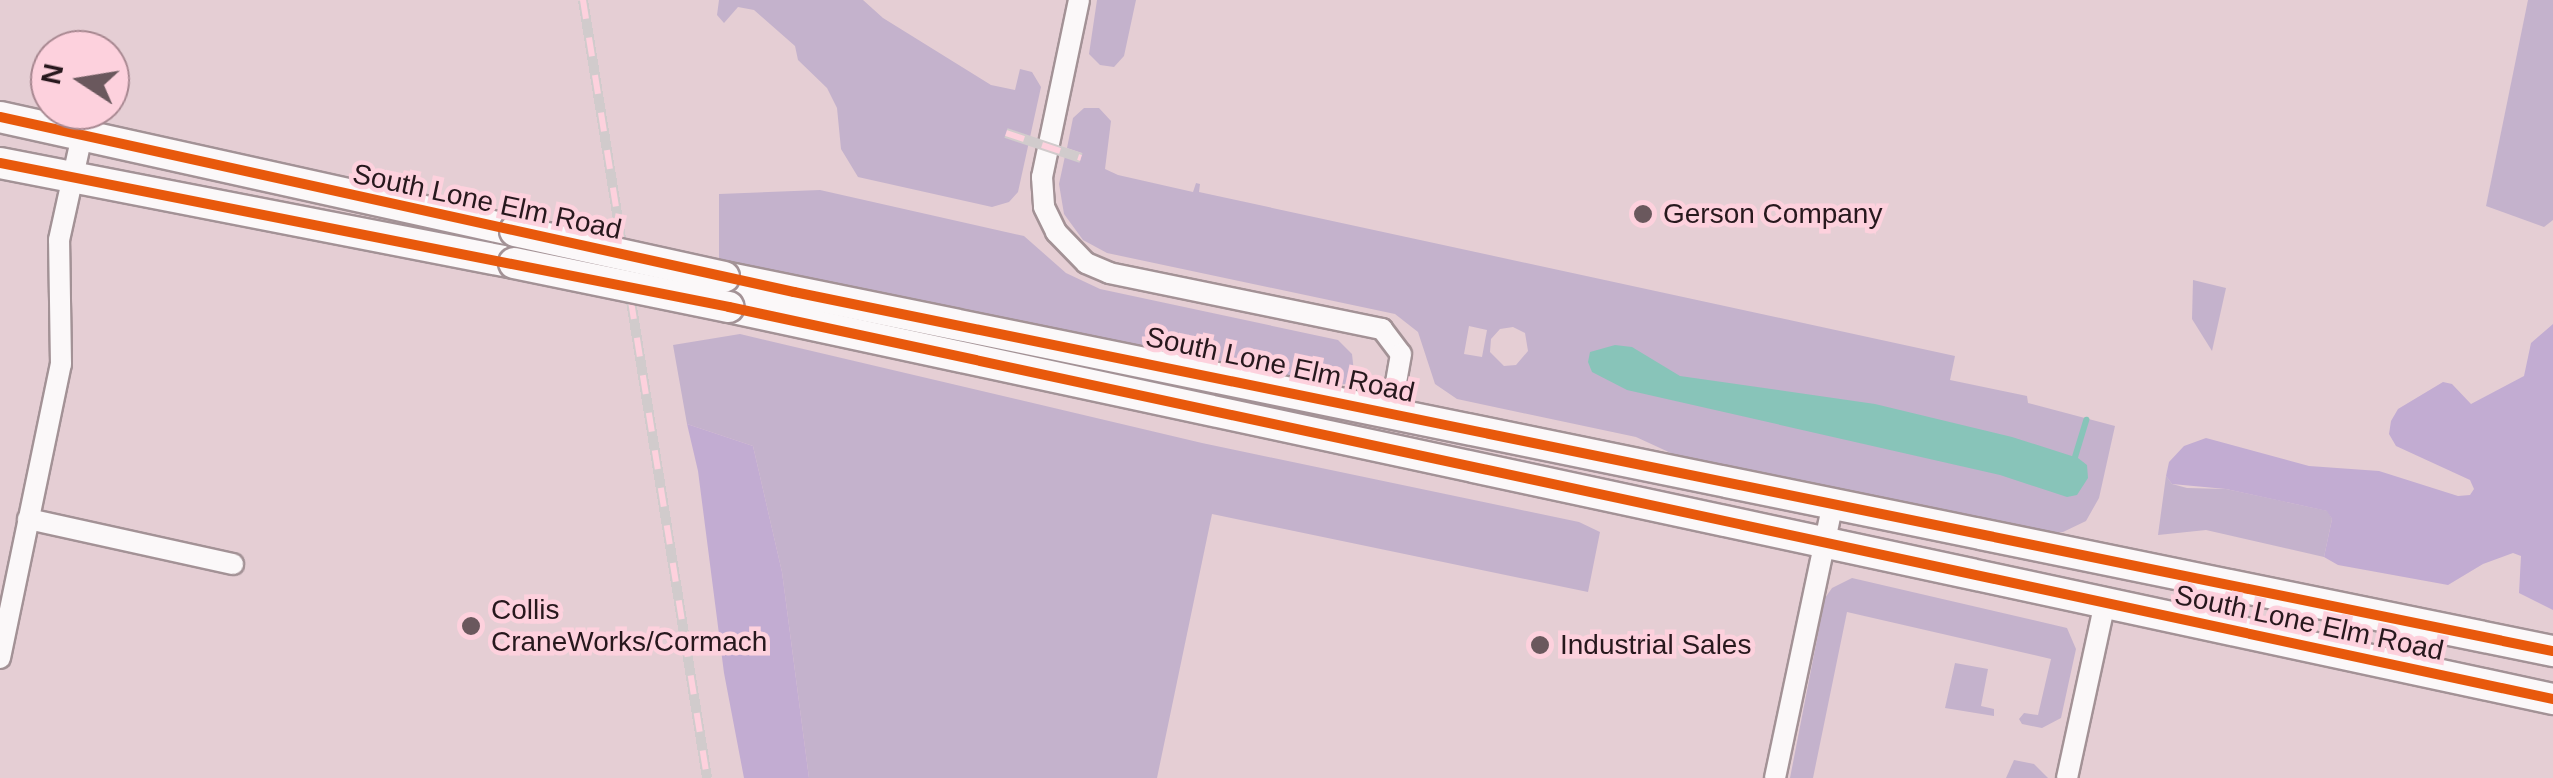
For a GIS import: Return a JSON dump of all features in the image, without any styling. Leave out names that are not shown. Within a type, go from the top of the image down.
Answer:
[{"type":"main road","name":"South Lone Elm Road","points":[[0,118],[724,277],[2553,651]]},
{"type":"main road","name":"South Lone Elm Road","points":[[0,163],[729,308],[2553,699]]},
{"type":"street","points":[[1079,0],[1042,177],[1044,207],[1056,232],[1086,262],[1109,273],[1382,329],[1401,354],[1391,411]]},
{"type":"street","points":[[0,658],[61,364],[59,240],[82,136]]},
{"type":"street","points":[[1775,778],[1833,502]]},
{"type":"street","points":[[28,519],[233,564]]},
{"type":"street","points":[[2067,778],[2105,602]]},
{"type":"shaded area","points":[[719,0],[863,0],[883,18],[991,85],[1015,90],[1020,69],[1032,72],[1041,87],[1018,192],[1009,202],[992,207],[858,177],[841,149],[837,108],[827,88],[798,60],[795,46],[754,10],[738,7],[724,23],[717,15]]},
{"type":"shaded area","points":[[1097,0],[1136,0],[1124,56],[1114,67],[1100,65],[1089,54]]},
{"type":"shaded area","points":[[2528,0],[2553,0],[2553,220],[2544,227],[2486,206]]},
{"type":"shaded area","points":[[1084,108],[1099,108],[1111,121],[1105,169],[1118,175],[1193,192],[1196,183],[1200,184],[1199,192],[1955,356],[1950,380],[2027,396],[2028,403],[2115,426],[2099,498],[2086,521],[2063,532],[2047,533],[1673,454],[1636,437],[1457,399],[1435,384],[1418,332],[1395,314],[1107,253],[1083,240],[1064,214],[1059,184],[1065,156],[1080,161],[1082,153],[1067,148],[1073,118]],"holes":[[[1469,326],[1487,330],[1482,357],[1464,354]],[[1513,327],[1525,333],[1528,351],[1516,365],[1504,366],[1490,352],[1491,339],[1500,329]]]},
{"type":"shaded area","points":[[820,190],[1024,236],[1066,273],[1100,289],[1338,340],[1352,354],[1354,372],[1346,384],[1332,385],[719,261],[719,194]]},
{"type":"shaded area","points":[[2193,280],[2226,288],[2212,351],[2192,319]]},
{"type":"shaded area","points":[[2553,324],[2553,610],[2519,593],[2521,556],[2513,553],[2483,564],[2448,585],[2338,565],[2324,557],[2332,519],[2327,511],[2226,489],[2172,484],[2166,476],[2169,462],[2184,446],[2206,438],[2309,466],[2379,471],[2458,496],[2470,495],[2474,489],[2470,480],[2396,446],[2389,434],[2391,421],[2398,409],[2443,382],[2452,384],[2471,404],[2524,376],[2531,343]]},
{"type":"shaded area","points":[[740,334],[1202,443],[1579,522],[1600,532],[1588,592],[1212,514],[1157,778],[809,778],[782,572],[753,446],[687,424],[673,345]]},
{"type":"shaded area","points":[[1615,345],[1632,347],[1680,376],[1875,404],[2012,437],[2078,458],[2087,465],[2088,478],[2077,495],[2067,497],[2000,475],[1627,390],[1592,372],[1588,362],[1590,352]]},
{"type":"shaded area","points":[[687,424],[753,446],[782,572],[809,778],[744,778],[724,673],[698,471]]},
{"type":"shaded area","points":[[2166,476],[2172,484],[2187,488],[2226,489],[2328,511],[2332,519],[2324,557],[2206,530],[2158,535]]},
{"type":"shaded area","points":[[1852,578],[2067,628],[2076,649],[2061,718],[2042,728],[2022,724],[2019,719],[2024,713],[2038,715],[2051,659],[1847,612],[1813,778],[1790,778],[1825,598],[1832,588]]},
{"type":"shaded area","points":[[1955,663],[1988,669],[1981,706],[1994,709],[1994,716],[1945,708]]},
{"type":"shaded area","points":[[2014,760],[2034,764],[2048,778],[2006,778]]},
{"type":"waterway","points":[[2075,457],[2086,420]]},
{"type":"railway","points":[[583,0],[707,778]]},
{"type":"railway","points":[[1006,133],[1081,158]]},
{"type":"cycle path","points":[[0,117],[794,292],[2553,651]]},
{"type":"cycle path","points":[[0,163],[729,307],[2553,699]]},
{"type":"place","name":"Gerson Company","points":[[1643,214]]},
{"type":"place","name":"Collis CraneWorks/Cormach","points":[[471,626]]},
{"type":"place","name":"Industrial Sales","points":[[1540,645]]}]
